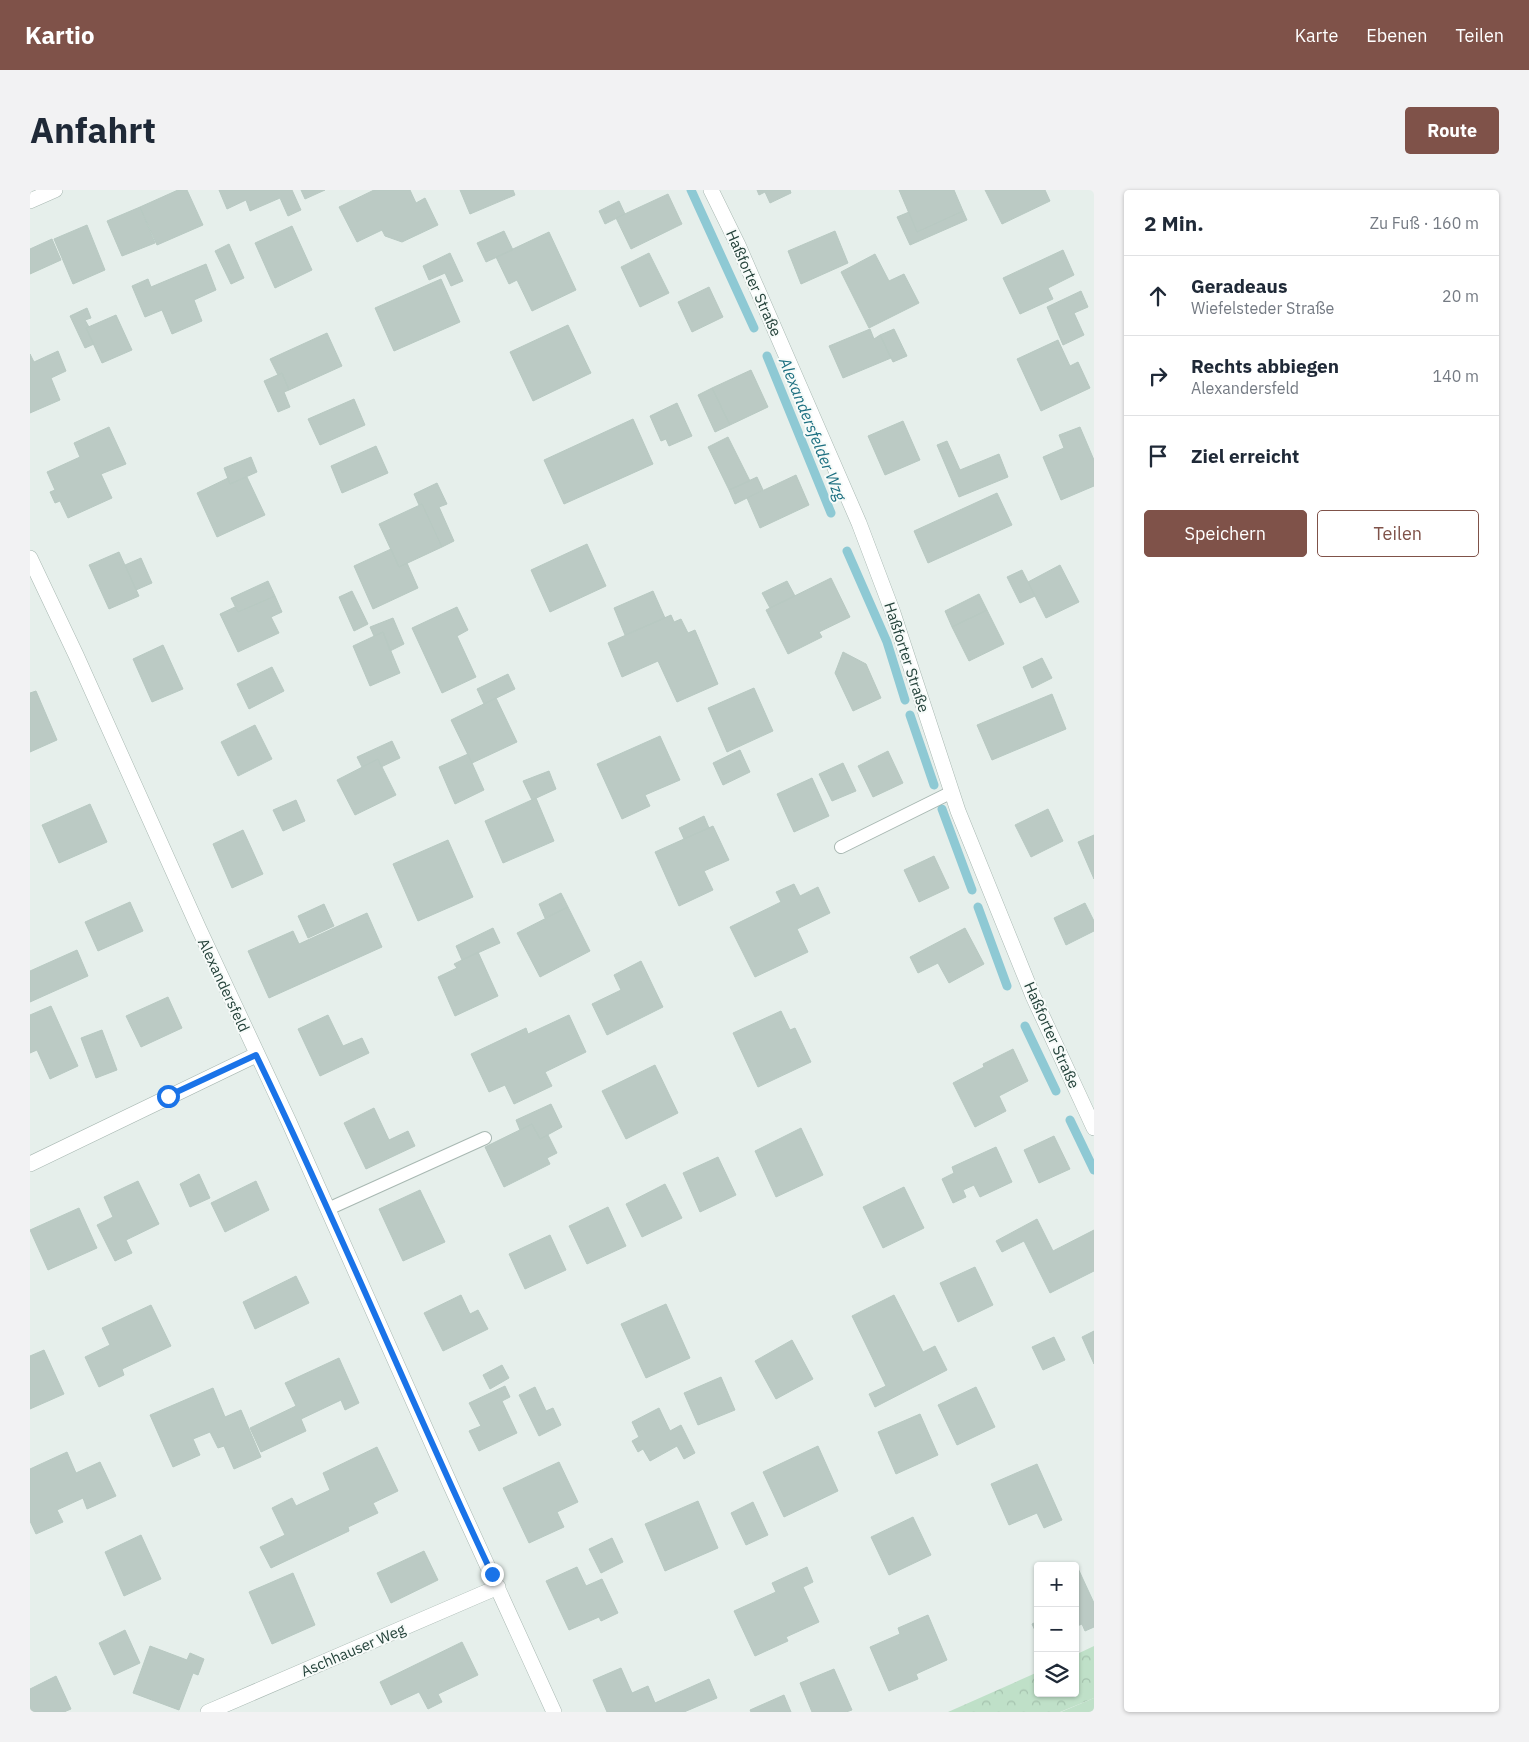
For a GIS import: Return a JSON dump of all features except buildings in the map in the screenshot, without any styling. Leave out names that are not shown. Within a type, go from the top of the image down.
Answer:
[{"type":"street","points":[[30,201],[55,190]]},
{"type":"street","name":"Haßforter Straße","points":[[711,190],[738,245],[859,523],[893,613],[952,792],[1033,996],[1094,1128]]},
{"type":"street","name":"Alexandersfeld","points":[[30,558],[328,1209],[554,1712]]},
{"type":"street","points":[[30,1164],[256,1055]]},
{"type":"street","name":"Aschhauser Weg","points":[[208,1712],[498,1587]]},
{"type":"lane","points":[[841,847],[952,792]]},
{"type":"lane","points":[[328,1209],[485,1138]]},
{"type":"green space","points":[[1094,1646],[1094,1698],[1060,1712],[948,1712],[1034,1674],[1034,1697],[1079,1697],[1079,1653]]},
{"type":"green space","points":[[1094,1698],[1094,1712],[1061,1712]]},
{"type":"waterway","name":"Alexandersfelder Wzg","points":[[691,190],[754,328]]},
{"type":"waterway","name":"Alexandersfelder Wzg","points":[[767,356],[831,513]]},
{"type":"waterway","name":"Alexandersfelder Wzg","points":[[847,551],[887,642],[905,700]]},
{"type":"waterway","name":"Alexandersfelder Wzg","points":[[910,715],[934,785]]},
{"type":"waterway","name":"Alexandersfelder Wzg","points":[[942,809],[972,890]]},
{"type":"waterway","name":"Alexandersfelder Wzg","points":[[978,907],[1007,986]]},
{"type":"waterway","name":"Alexandersfelder Wzg","points":[[1025,1026],[1056,1091]]},
{"type":"waterway","name":"Alexandersfelder Wzg","points":[[1070,1120],[1094,1170]]},
{"type":"route","points":[[168,1096],[256,1055],[289,1122],[492,1574]]}]
